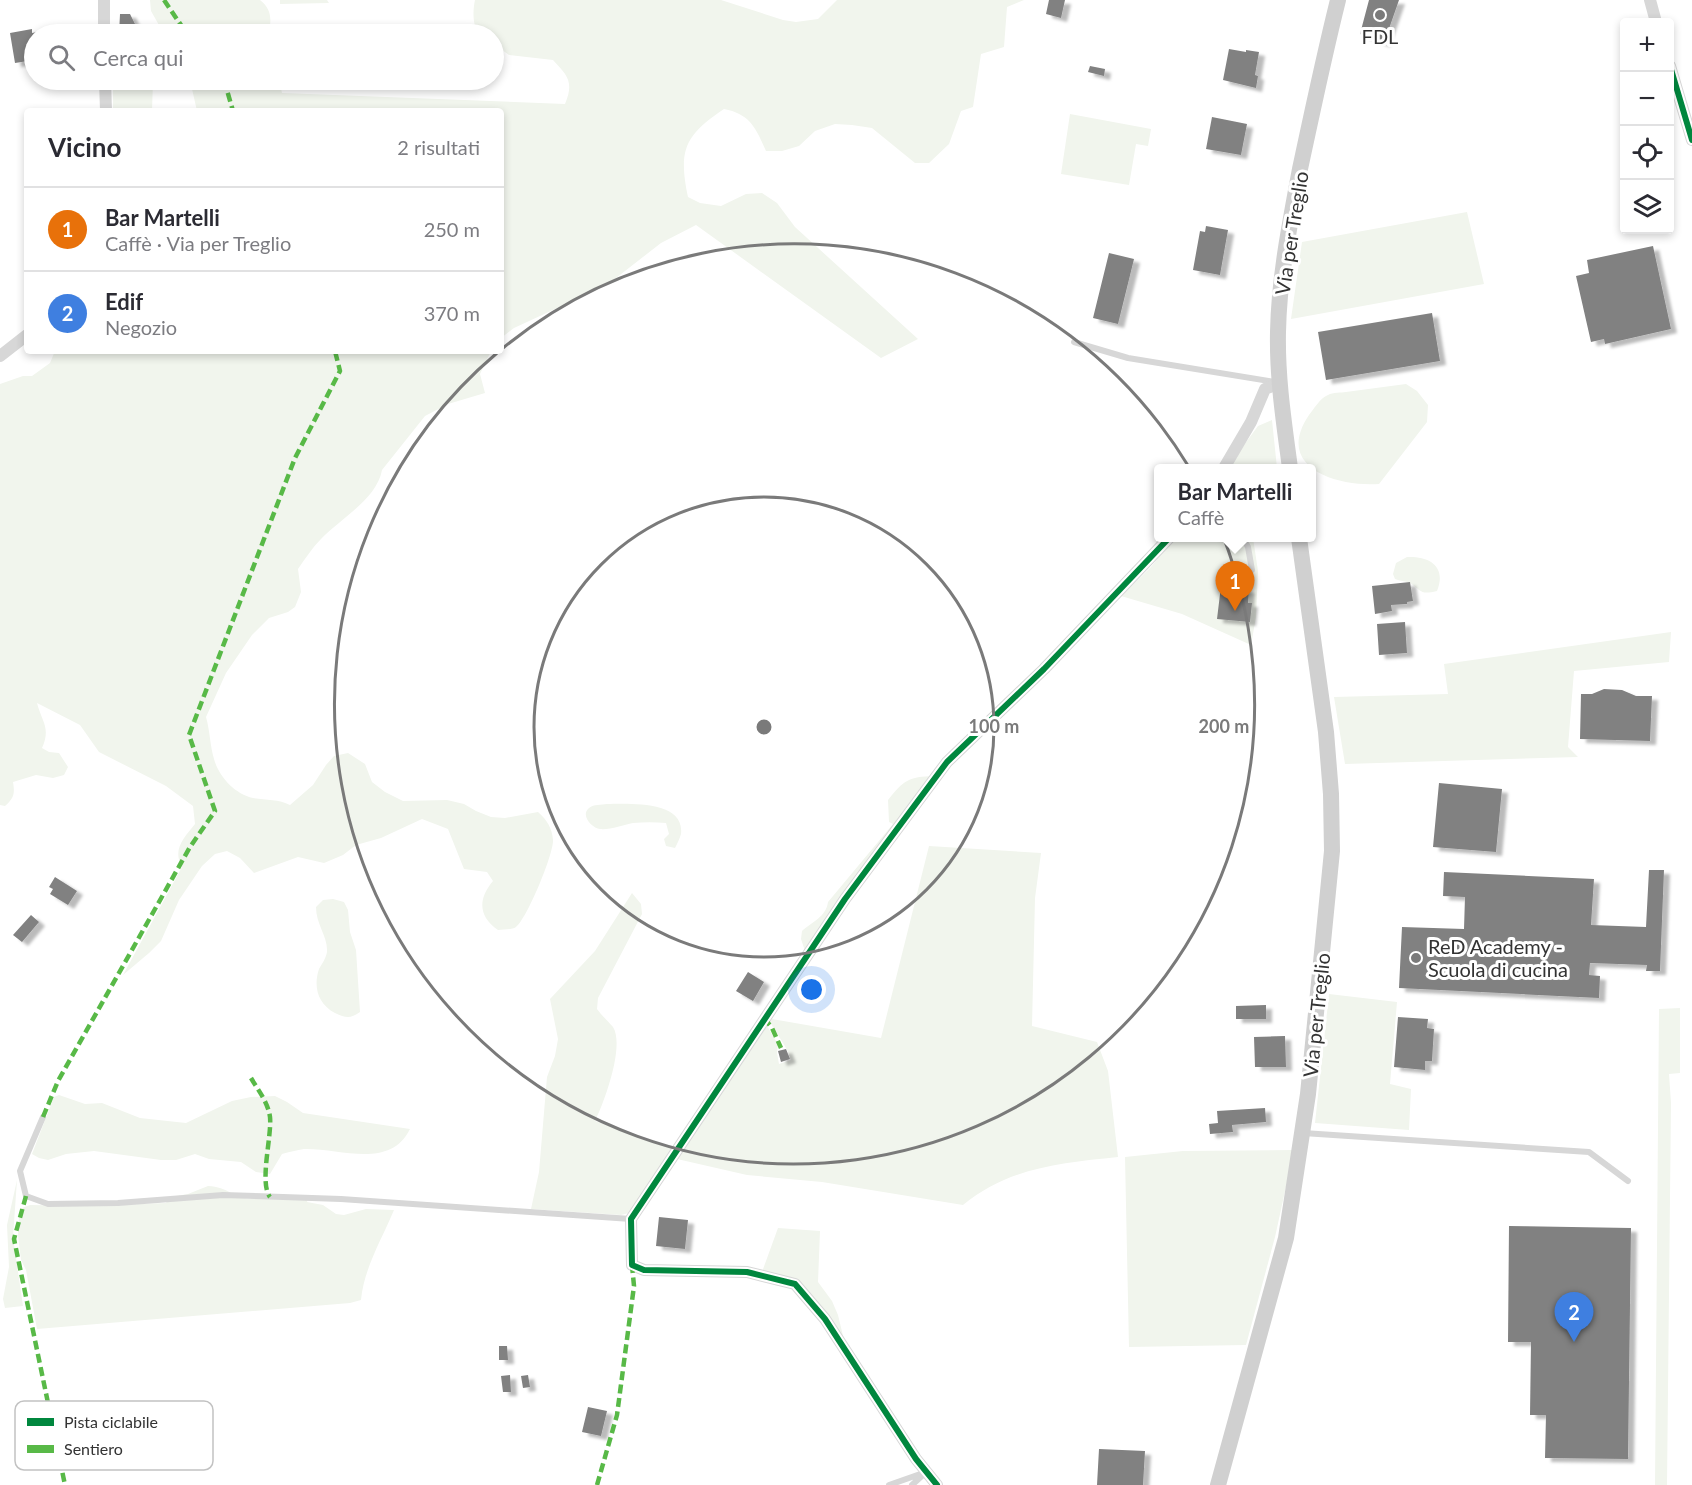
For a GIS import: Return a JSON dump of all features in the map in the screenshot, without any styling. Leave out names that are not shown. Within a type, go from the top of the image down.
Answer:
[{"type":"main road","name":"Via per Treglio","points":[[1289,464],[1279,383],[1280,299],[1292,214],[1338,0]]},
{"type":"main road","name":"Via per Treglio","points":[[1218,1485],[1286,1239],[1303,1133],[1332,851],[1331,794],[1326,732],[1300,542]]},
{"type":"street","points":[[104,0],[104,24]]},
{"type":"street","points":[[1650,0],[1655,18]]},
{"type":"street","points":[[1672,72],[1692,140]]},
{"type":"street","points":[[105,90],[106,108]]},
{"type":"street","points":[[0,356],[24,337]]},
{"type":"street","points":[[1226,464],[1251,422],[1265,389],[1279,383]]},
{"type":"street","points":[[937,1485],[876,1401],[825,1319],[795,1284],[747,1272],[644,1270],[632,1265],[631,1219],[845,899],[947,762],[1044,669],[1164,542]]},
{"type":"lane","points":[[1074,342],[1128,358],[1279,383]]},
{"type":"lane","points":[[1234,573],[1252,570],[1245,542]]},
{"type":"lane","points":[[43,1117],[20,1171],[26,1196],[48,1204],[118,1203],[223,1195],[341,1199],[631,1219]]},
{"type":"lane","points":[[1303,1133],[1589,1152],[1628,1181]]},
{"type":"lane","points":[[889,1485],[926,1472]]},
{"type":"lane","points":[[912,1485],[926,1472]]},
{"type":"shaded area","points":[[150,0],[260,0],[269,11],[270,20],[270,24],[158,24],[151,11]]},
{"type":"shaded area","points":[[280,0],[327,0],[329,3],[280,4]]},
{"type":"shaded area","points":[[475,0],[721,0],[796,22],[818,19],[837,0],[1024,0],[1007,7],[1004,47],[981,54],[973,107],[961,111],[949,144],[929,163],[915,163],[872,128],[852,125],[835,124],[815,131],[799,146],[782,151],[766,151],[759,135],[746,118],[724,109],[701,127],[688,145],[684,167],[688,197],[700,203],[721,206],[746,194],[762,193],[777,203],[795,227],[918,339],[881,358],[696,225],[661,243],[607,285],[514,328],[504,336],[504,108],[196,108],[192,90],[281,90],[282,93],[565,104],[569,90],[568,80],[553,60],[509,55],[504,51],[504,24],[475,24],[473,14]]},
{"type":"shaded area","points":[[113,90],[153,90],[152,108],[113,108]]},
{"type":"shaded area","points":[[1070,114],[1151,129],[1148,146],[1136,144],[1129,185],[1061,174]]},
{"type":"shaded area","points":[[1467,212],[1484,284],[1291,319],[1302,242]]},
{"type":"shaded area","points":[[54,354],[490,354],[480,374],[485,393],[448,404],[425,416],[382,470],[379,480],[366,499],[321,539],[298,569],[301,592],[295,607],[288,612],[269,618],[252,635],[226,673],[206,717],[216,766],[234,789],[246,796],[290,805],[313,785],[334,756],[348,753],[365,764],[372,782],[403,801],[447,800],[464,804],[491,817],[505,818],[538,812],[550,828],[552,847],[533,899],[516,927],[498,930],[491,925],[482,907],[485,894],[493,881],[487,872],[464,869],[448,829],[422,819],[381,838],[356,845],[343,855],[324,863],[298,857],[254,873],[240,858],[227,851],[215,854],[202,866],[179,900],[161,941],[123,975],[182,867],[178,855],[179,849],[183,839],[195,824],[193,806],[166,786],[99,752],[80,725],[37,703],[46,730],[42,748],[49,752],[59,753],[68,767],[64,775],[53,778],[36,775],[13,782],[12,798],[5,806],[0,805],[0,384],[23,376],[32,376],[50,363]]},
{"type":"shaded area","points":[[1406,384],[1417,391],[1428,405],[1427,422],[1379,484],[1346,482],[1329,477],[1316,470],[1316,464],[1308,464],[1305,461],[1299,449],[1300,433],[1309,415],[1320,401],[1330,394]]},
{"type":"shaded area","points":[[1272,420],[1277,464],[1230,464],[1258,426]]},
{"type":"shaded area","points":[[1172,542],[1254,542],[1258,571],[1256,617],[1251,645],[1182,614],[1121,596],[1150,568]]},
{"type":"shaded area","points":[[1407,557],[1422,558],[1434,564],[1440,575],[1437,591],[1424,592],[1410,583],[1395,579],[1393,574],[1396,563]]},
{"type":"shaded area","points":[[1671,632],[1669,662],[1574,671],[1568,747],[1578,757],[1345,764],[1334,697],[1448,694],[1444,664]]},
{"type":"shaded area","points":[[934,776],[805,951],[801,939],[802,931],[822,915],[828,902],[893,824],[889,822],[888,800],[907,781],[918,777]]},
{"type":"shaded area","points":[[607,804],[653,806],[674,815],[680,823],[681,834],[675,848],[666,846],[664,839],[669,834],[666,823],[633,823],[604,829],[594,826],[586,817],[587,811],[593,806]]},
{"type":"shaded area","points":[[929,846],[1041,853],[1035,898],[1032,1026],[1097,1042],[1108,1071],[1118,1157],[1037,1169],[999,1182],[963,1205],[822,1182],[747,1175],[677,1159],[767,1026],[778,1044],[779,1064],[791,1060],[770,1022],[772,1019],[881,1038]]},
{"type":"shaded area","points":[[632,893],[641,904],[642,914],[598,998],[597,1009],[613,1027],[617,1047],[608,1088],[595,1121],[672,1148],[629,1213],[621,1215],[531,1209],[539,1172],[547,1077],[555,1056],[558,1039],[550,999],[595,951]]},
{"type":"shaded area","points":[[333,899],[344,902],[348,910],[350,932],[356,950],[360,1012],[351,1017],[335,1013],[324,1005],[317,988],[317,976],[325,959],[327,946],[316,907],[323,900]]},
{"type":"shaded area","points":[[1329,994],[1397,1002],[1390,1084],[1411,1089],[1409,1130],[1315,1123]]},
{"type":"shaded area","points":[[1680,1008],[1680,1073],[1669,1074],[1671,1103],[1667,1485],[1655,1485],[1659,1009]]},
{"type":"shaded area","points":[[59,1095],[85,1104],[102,1103],[140,1118],[186,1123],[232,1101],[275,1096],[303,1113],[410,1129],[401,1142],[377,1153],[304,1149],[282,1154],[270,1174],[256,1172],[241,1162],[209,1159],[195,1154],[176,1160],[161,1160],[94,1151],[66,1154],[48,1160],[39,1158],[32,1154],[54,1097]]},
{"type":"shaded area","points":[[1294,1150],[1275,1237],[1246,1345],[1129,1347],[1125,1157],[1183,1151]]},
{"type":"shaded area","points":[[17,1180],[13,1237],[23,1306],[5,1308],[3,1299],[9,1267],[7,1225]]},
{"type":"shaded area","points":[[208,1186],[221,1188],[240,1197],[251,1199],[253,1193],[309,1196],[307,1202],[323,1205],[336,1214],[344,1215],[366,1209],[394,1210],[370,1265],[361,1300],[350,1303],[37,1329],[26,1270],[21,1260],[18,1236],[19,1215],[22,1208],[30,1205],[86,1206],[166,1203],[170,1197],[188,1194]]},
{"type":"shaded area","points":[[778,1228],[820,1231],[818,1282],[832,1301],[844,1340],[815,1300],[762,1272]]},
{"type":"building","points":[[1049,0],[1065,0],[1061,18],[1046,14]]},
{"type":"building","name":"FDL","points":[[1369,0],[1399,0],[1384,43],[1360,34]]},
{"type":"building","points":[[120,14],[130,14],[135,24],[120,24]]},
{"type":"building","points":[[24,30],[24,62],[15,63],[10,33]]},
{"type":"building","points":[[1229,49],[1259,52],[1255,75],[1258,76],[1256,88],[1223,80]]},
{"type":"building","points":[[1090,66],[1105,69],[1104,76],[1088,72]]},
{"type":"building","points":[[1212,117],[1247,124],[1241,155],[1206,149]]},
{"type":"building","points":[[1206,226],[1228,230],[1220,275],[1193,270],[1200,231],[1205,232]]},
{"type":"building","points":[[1653,246],[1671,329],[1605,344],[1604,339],[1591,342],[1576,276],[1589,273],[1587,260]]},
{"type":"building","points":[[1109,253],[1134,259],[1118,324],[1093,318]]},
{"type":"building","points":[[1432,313],[1440,361],[1326,380],[1318,332]]},
{"type":"building","points":[[1410,582],[1413,601],[1407,604],[1391,605],[1392,611],[1375,614],[1372,586]]},
{"type":"building","points":[[1221,586],[1249,589],[1248,603],[1252,603],[1250,622],[1217,619]]},
{"type":"building","points":[[1405,622],[1407,653],[1379,655],[1377,624]]},
{"type":"building","points":[[1604,689],[1622,690],[1636,696],[1652,696],[1650,741],[1580,739],[1581,694],[1592,694]]},
{"type":"building","points":[[1439,783],[1502,789],[1496,852],[1433,847]]},
{"type":"building","points":[[1649,870],[1664,870],[1660,971],[1646,971],[1647,965],[1590,963],[1589,975],[1600,976],[1599,998],[1399,988],[1402,927],[1464,929],[1465,897],[1443,896],[1444,872],[1594,879],[1591,925],[1646,927]]},
{"type":"building","points":[[55,877],[77,891],[68,905],[50,894],[53,889],[49,887]]},
{"type":"building","points":[[31,915],[39,922],[22,942],[13,935]]},
{"type":"building","points":[[748,972],[764,982],[753,1001],[736,991]]},
{"type":"building","points":[[1266,1005],[1266,1019],[1236,1019],[1236,1006]]},
{"type":"building","points":[[1398,1017],[1428,1019],[1427,1028],[1434,1029],[1432,1061],[1425,1061],[1425,1070],[1394,1067]]},
{"type":"building","points":[[1285,1036],[1286,1067],[1255,1067],[1254,1037]]},
{"type":"building","points":[[786,1049],[790,1059],[781,1062],[778,1051]]},
{"type":"building","points":[[1265,1108],[1266,1122],[1232,1125],[1233,1132],[1210,1134],[1209,1124],[1218,1123],[1217,1111]]},
{"type":"building","points":[[659,1217],[688,1220],[685,1249],[656,1246]]},
{"type":"building","points":[[1509,1226],[1631,1228],[1628,1459],[1545,1458],[1546,1415],[1530,1415],[1531,1342],[1508,1342]]},
{"type":"building","points":[[499,1346],[507,1346],[508,1360],[499,1360]]},
{"type":"building","points":[[510,1375],[511,1392],[503,1392],[501,1376]]},
{"type":"building","points":[[528,1375],[530,1387],[523,1388],[521,1376]]},
{"type":"building","points":[[588,1407],[607,1411],[601,1436],[582,1432]]},
{"type":"building","points":[[1099,1449],[1145,1451],[1143,1485],[1097,1485]]},
{"type":"marked path","points":[[164,0],[180,24]]},
{"type":"marked path","points":[[227,90],[232,108]]},
{"type":"marked path","points":[[43,1117],[58,1081],[190,847],[215,811],[189,735],[295,458],[340,371],[336,354]]},
{"type":"marked path","points":[[764,1018],[772,1028],[781,1048]]},
{"type":"marked path","points":[[251,1078],[265,1101],[270,1117],[266,1181],[270,1197]]},
{"type":"marked path","points":[[26,1196],[14,1239],[48,1401]]},
{"type":"marked path","points":[[597,1485],[617,1415],[634,1286],[632,1265]]},
{"type":"marked path","points":[[62,1470],[65,1485]]},
{"type":"cycle path","points":[[1672,72],[1692,140]]},
{"type":"cycle path","points":[[937,1485],[916,1459],[825,1319],[795,1284],[747,1272],[644,1270],[632,1265],[631,1219],[845,899],[947,762],[1044,669],[1165,542]]},
{"type":"place","name":"FDL","points":[[1380,15]]},
{"type":"place","name":"Bar Martelli","points":[[1235,611]]},
{"type":"place","name":"ReD Academy - Scuola di cucina","points":[[1416,958]]},
{"type":"place","name":"Edif","points":[[1574,1342]]}]
